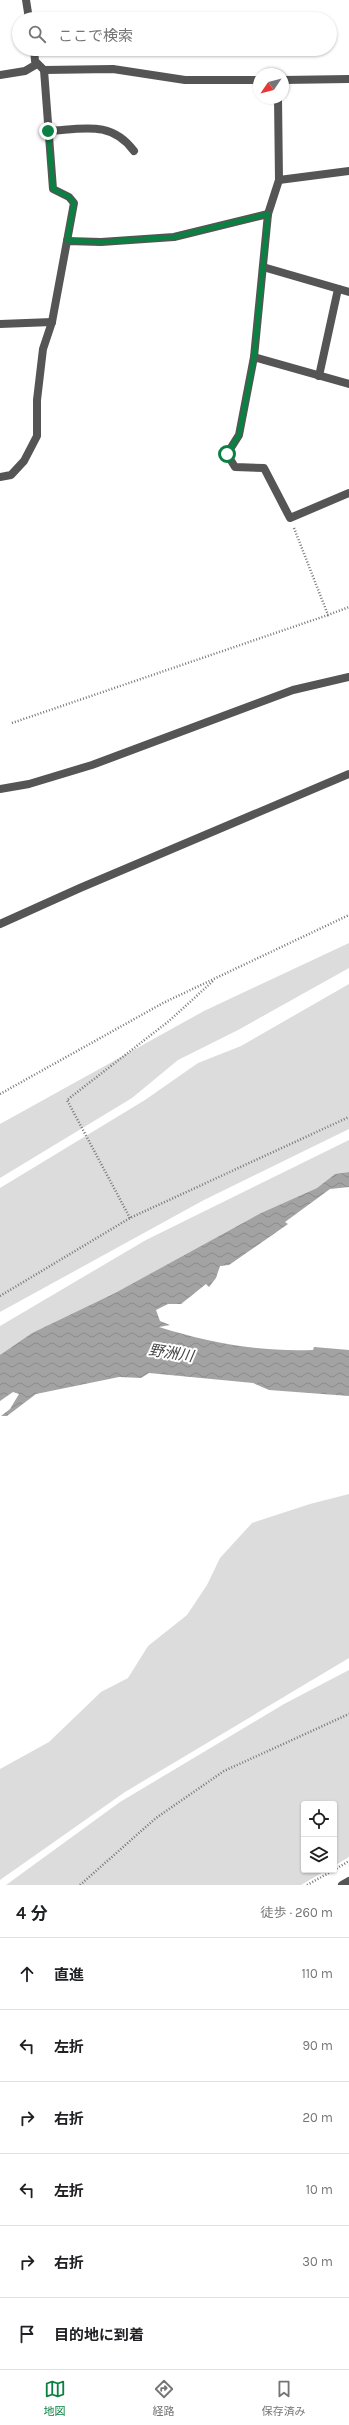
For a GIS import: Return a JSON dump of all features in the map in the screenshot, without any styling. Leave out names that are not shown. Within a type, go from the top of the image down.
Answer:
[{"type":"street","points":[[26,0],[28,12]]},
{"type":"street","points":[[35,56],[37,64],[44,70],[113,69],[185,80],[253,80]]},
{"type":"street","points":[[0,75],[25,71],[37,64]]},
{"type":"street","points":[[0,477],[11,475],[16,470],[24,461],[37,436],[37,400],[43,348],[52,322],[74,203],[69,197],[53,189],[44,70]]},
{"type":"street","points":[[289,80],[349,79]]},
{"type":"street","points":[[278,104],[279,180],[268,214],[254,358],[239,435],[227,454],[235,467],[264,468],[290,518],[349,493]]},
{"type":"street","points":[[48,131],[100,128],[115,133],[125,139],[134,151]]},
{"type":"street","points":[[279,180],[349,171]]},
{"type":"street","points":[[67,240],[101,242],[174,237],[268,214]]},
{"type":"street","points":[[263,267],[349,292]]},
{"type":"street","points":[[319,376],[338,289]]},
{"type":"street","points":[[0,324],[52,322]]},
{"type":"street","points":[[254,358],[349,384]]},
{"type":"street","points":[[0,789],[29,784],[92,765],[293,690],[349,677]]},
{"type":"street","points":[[0,924],[80,888],[349,774]]},
{"type":"street","points":[[342,1885],[349,1881]]},
{"type":"path","points":[[290,518],[328,615]]},
{"type":"path","points":[[12,723],[349,607]]},
{"type":"path","points":[[0,1094],[163,1003],[349,915]]},
{"type":"path","points":[[130,1218],[67,1100],[169,1022],[216,978]]},
{"type":"path","points":[[0,1296],[130,1218],[349,1117]]},
{"type":"path","points":[[80,1885],[156,1818],[224,1771],[349,1714]]},
{"type":"path","points":[[337,1868],[349,1862]]},
{"type":"path","points":[[307,1885],[329,1873]]},
{"type":"shaded area","points":[[349,943],[349,968],[238,1030],[178,1060],[132,1098],[0,1178],[0,1124],[204,1011]]},
{"type":"shaded area","points":[[349,984],[349,1129],[204,1200],[0,1312],[0,1188],[145,1100],[198,1063],[241,1046]]},
{"type":"shaded area","points":[[349,1140],[349,1172],[335,1174],[317,1188],[261,1213],[115,1293],[32,1333],[0,1355],[0,1326],[146,1240]]},
{"type":"shaded area","points":[[349,1494],[349,1658],[125,1792],[0,1880],[0,1769],[49,1742],[101,1692],[128,1678],[148,1646],[187,1615],[207,1585],[220,1558],[252,1523],[310,1504]]},
{"type":"shaded area","points":[[349,1670],[349,1857],[337,1864],[337,1801],[301,1801],[301,1873],[322,1873],[301,1885],[6,1885],[120,1802],[284,1704]]},
{"type":"water","name":"野洲川","points":[[349,1172],[349,1187],[330,1189],[285,1222],[288,1224],[229,1265],[220,1266],[216,1278],[209,1287],[206,1284],[181,1304],[168,1304],[156,1310],[160,1321],[170,1325],[159,1327],[216,1342],[273,1350],[313,1350],[314,1347],[349,1350],[349,1396],[269,1390],[253,1383],[149,1373],[141,1378],[119,1377],[36,1394],[7,1416],[1,1416],[10,1409],[19,1394],[13,1392],[0,1401],[0,1355],[32,1333],[115,1293],[261,1213],[317,1188],[335,1174]]},
{"type":"route","points":[[48,131],[53,189],[69,197],[74,203],[67,240],[101,242],[174,237],[268,214],[254,358],[239,435],[227,454]]}]
